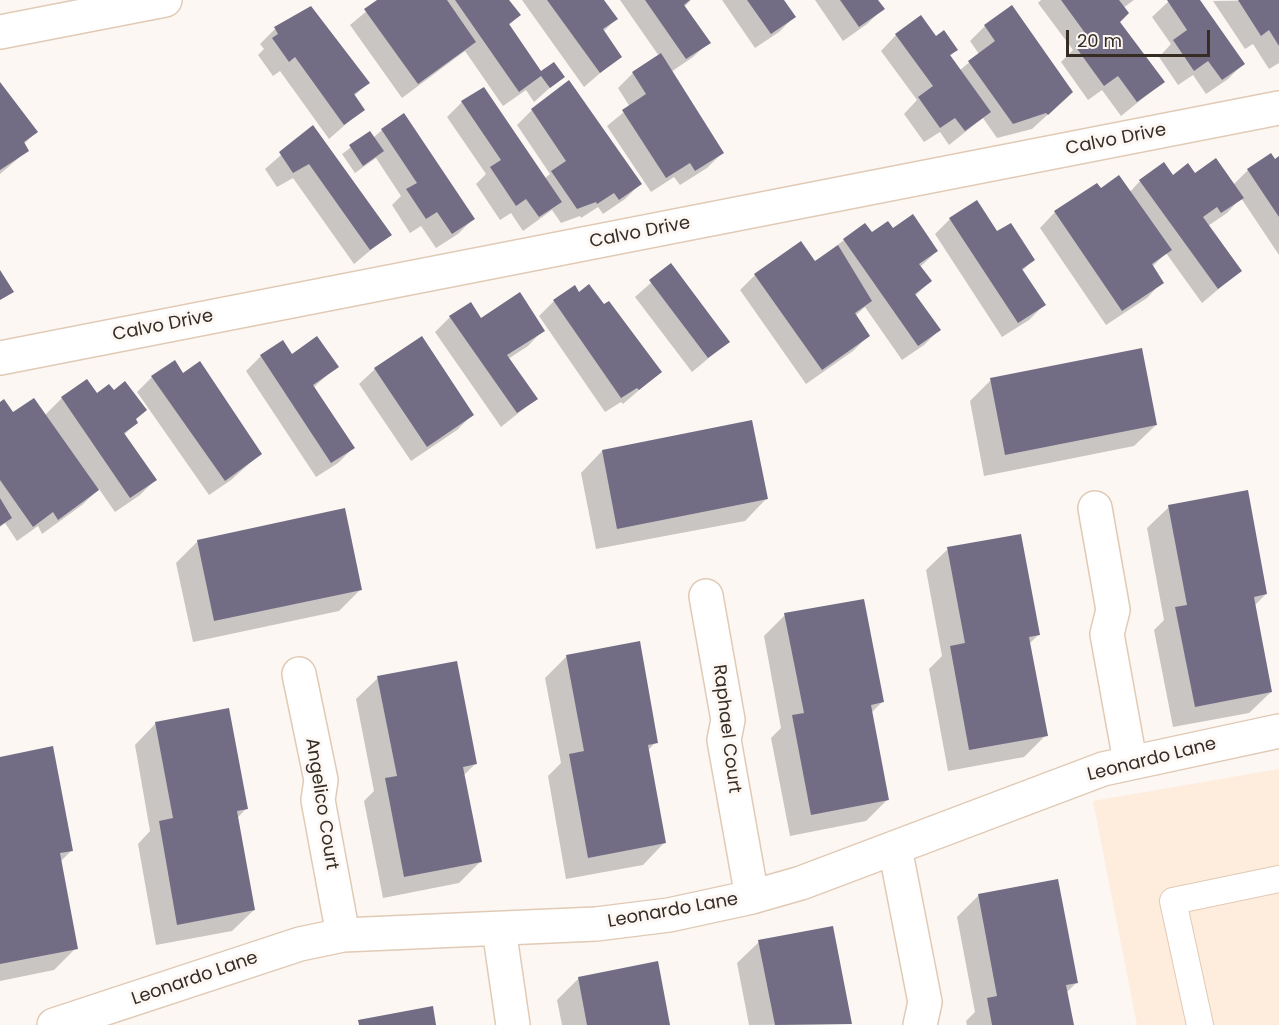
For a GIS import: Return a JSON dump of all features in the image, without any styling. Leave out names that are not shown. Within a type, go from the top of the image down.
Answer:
[{"type":"street","points":[[0,32],[165,0]]},
{"type":"street","name":"Calvo Drive","points":[[0,358],[1279,108]]},
{"type":"street","points":[[1095,508],[1113,610],[1107,634],[1130,761]]},
{"type":"street","name":"Raphael Court","points":[[706,596],[728,720],[724,740],[752,897]]},
{"type":"street","name":"Angelico Court","points":[[299,674],[321,780],[318,800],[343,935]]},
{"type":"street","name":"Leonardo Lane","points":[[54,1025],[93,1019],[300,944],[343,935],[596,924],[658,917],[752,897],[801,883],[1130,761],[1279,731]]},
{"type":"street","points":[[896,848],[925,1002],[920,1025]]},
{"type":"street","points":[[499,929],[513,1025]]},
{"type":"lane","points":[[1200,1025],[1173,901],[1279,879]]},
{"type":"shaded area","points":[[1279,769],[1279,1025],[1137,1025],[1093,801]]},
{"type":"building","points":[[377,0],[447,0],[476,42],[418,84],[364,9]]},
{"type":"building","points":[[455,0],[509,0],[521,15],[509,24],[541,71],[554,62],[565,77],[550,88],[541,76],[519,92]]},
{"type":"building","points":[[547,0],[604,0],[618,19],[603,29],[622,57],[600,73]]},
{"type":"building","points":[[645,0],[690,0],[684,5],[711,43],[686,59]]},
{"type":"building","points":[[747,0],[784,0],[796,17],[771,34]]},
{"type":"building","points":[[840,0],[878,0],[885,9],[859,27]]},
{"type":"building","points":[[1061,0],[1119,0],[1129,13],[1120,22],[1165,82],[1137,102],[1118,76],[1104,86],[1075,46],[1088,37]]},
{"type":"building","points":[[1167,0],[1200,0],[1245,64],[1222,80],[1208,61],[1194,71],[1173,40],[1187,30]]},
{"type":"building","points":[[1238,0],[1279,0],[1279,46],[1269,30],[1261,36]]},
{"type":"building","points":[[1012,5],[1073,92],[1048,115],[1046,113],[1013,124],[968,61],[995,41],[984,25]]},
{"type":"building","points":[[311,6],[370,83],[354,94],[365,110],[344,125],[295,57],[289,62],[272,38],[278,34],[274,27]]},
{"type":"building","points":[[921,15],[936,36],[944,30],[958,50],[950,55],[991,112],[965,131],[955,118],[940,128],[918,97],[933,86],[895,34]]},
{"type":"building","points":[[661,53],[724,153],[695,171],[690,163],[666,178],[622,110],[646,94],[632,72]]},
{"type":"building","points":[[569,80],[642,184],[619,200],[614,193],[597,204],[596,202],[577,209],[551,171],[566,161],[531,109]]},
{"type":"building","points":[[0,82],[38,132],[24,142],[29,151],[0,170]]},
{"type":"building","points":[[484,87],[562,202],[539,217],[526,199],[516,206],[490,167],[501,160],[461,101]]},
{"type":"building","points":[[404,113],[475,219],[452,234],[437,212],[426,219],[406,189],[417,183],[381,129]]},
{"type":"building","points":[[313,125],[392,235],[370,250],[309,164],[293,173],[279,152]]},
{"type":"building","points":[[370,131],[384,151],[363,166],[349,145]]},
{"type":"building","points":[[1271,153],[1275,159],[1279,156],[1279,217],[1247,169]]},
{"type":"building","points":[[1216,158],[1244,198],[1221,213],[1217,207],[1203,217],[1242,271],[1218,289],[1139,180],[1164,162],[1173,175],[1188,163],[1195,173]]},
{"type":"building","points":[[1119,175],[1172,250],[1152,264],[1164,283],[1122,311],[1054,211],[1097,183],[1101,188]]},
{"type":"building","points":[[977,200],[997,231],[1011,223],[1035,260],[1022,269],[1046,305],[1018,323],[949,218]]},
{"type":"building","points":[[913,214],[938,251],[919,264],[932,281],[915,294],[941,330],[918,346],[843,239],[865,223],[872,232],[888,221],[893,228]]},
{"type":"building","points":[[801,241],[815,261],[838,245],[872,301],[855,313],[870,336],[822,370],[754,274]]},
{"type":"building","points":[[671,263],[730,342],[708,358],[649,280]]},
{"type":"building","points":[[0,270],[14,292],[0,300]]},
{"type":"building","points":[[589,284],[604,304],[609,301],[662,372],[639,390],[637,388],[621,398],[553,300],[575,285],[579,292]]},
{"type":"building","points":[[520,292],[545,331],[507,355],[538,399],[517,413],[449,316],[471,302],[481,318]]},
{"type":"building","points":[[317,336],[339,367],[313,385],[355,448],[331,463],[260,355],[283,340],[292,354]]},
{"type":"building","points":[[422,336],[474,415],[427,447],[374,368]]},
{"type":"building","points":[[1142,348],[1157,425],[1005,455],[990,378]]},
{"type":"building","points":[[175,360],[183,373],[200,361],[262,454],[225,481],[151,376]]},
{"type":"building","points":[[87,379],[97,393],[109,384],[114,390],[125,381],[147,410],[136,419],[138,423],[124,433],[157,480],[130,498],[61,397]]},
{"type":"building","points":[[34,398],[99,490],[58,520],[53,512],[33,527],[0,480],[0,402],[4,399],[13,412]]},
{"type":"building","points":[[752,420],[768,499],[617,529],[602,450]]},
{"type":"building","points":[[1248,490],[1267,594],[1254,597],[1272,692],[1195,707],[1175,607],[1187,605],[1168,505]]},
{"type":"building","points":[[0,498],[12,518],[0,526]]},
{"type":"building","points":[[345,508],[362,590],[214,621],[197,540]]},
{"type":"building","points":[[1021,534],[1040,635],[1029,637],[1048,736],[969,750],[950,646],[965,643],[947,547]]},
{"type":"building","points":[[864,599],[884,702],[871,705],[889,800],[811,815],[792,715],[804,713],[784,613]]},
{"type":"building","points":[[640,641],[658,743],[648,745],[666,843],[588,858],[569,754],[584,751],[566,655]]},
{"type":"building","points":[[457,661],[477,764],[463,767],[482,862],[404,877],[385,778],[397,776],[377,676]]},
{"type":"building","points":[[229,708],[248,809],[237,811],[255,910],[177,925],[159,821],[173,818],[155,722]]},
{"type":"building","points":[[53,746],[73,851],[60,853],[78,949],[0,964],[0,757]]},
{"type":"building","points":[[1058,879],[1078,983],[1066,985],[1074,1025],[992,1025],[987,998],[997,996],[978,894]]},
{"type":"building","points":[[833,926],[852,1024],[775,1025],[758,940]]},
{"type":"building","points":[[658,961],[670,1025],[587,1025],[578,977]]},
{"type":"building","points":[[433,1006],[436,1025],[359,1025],[358,1020]]}]
